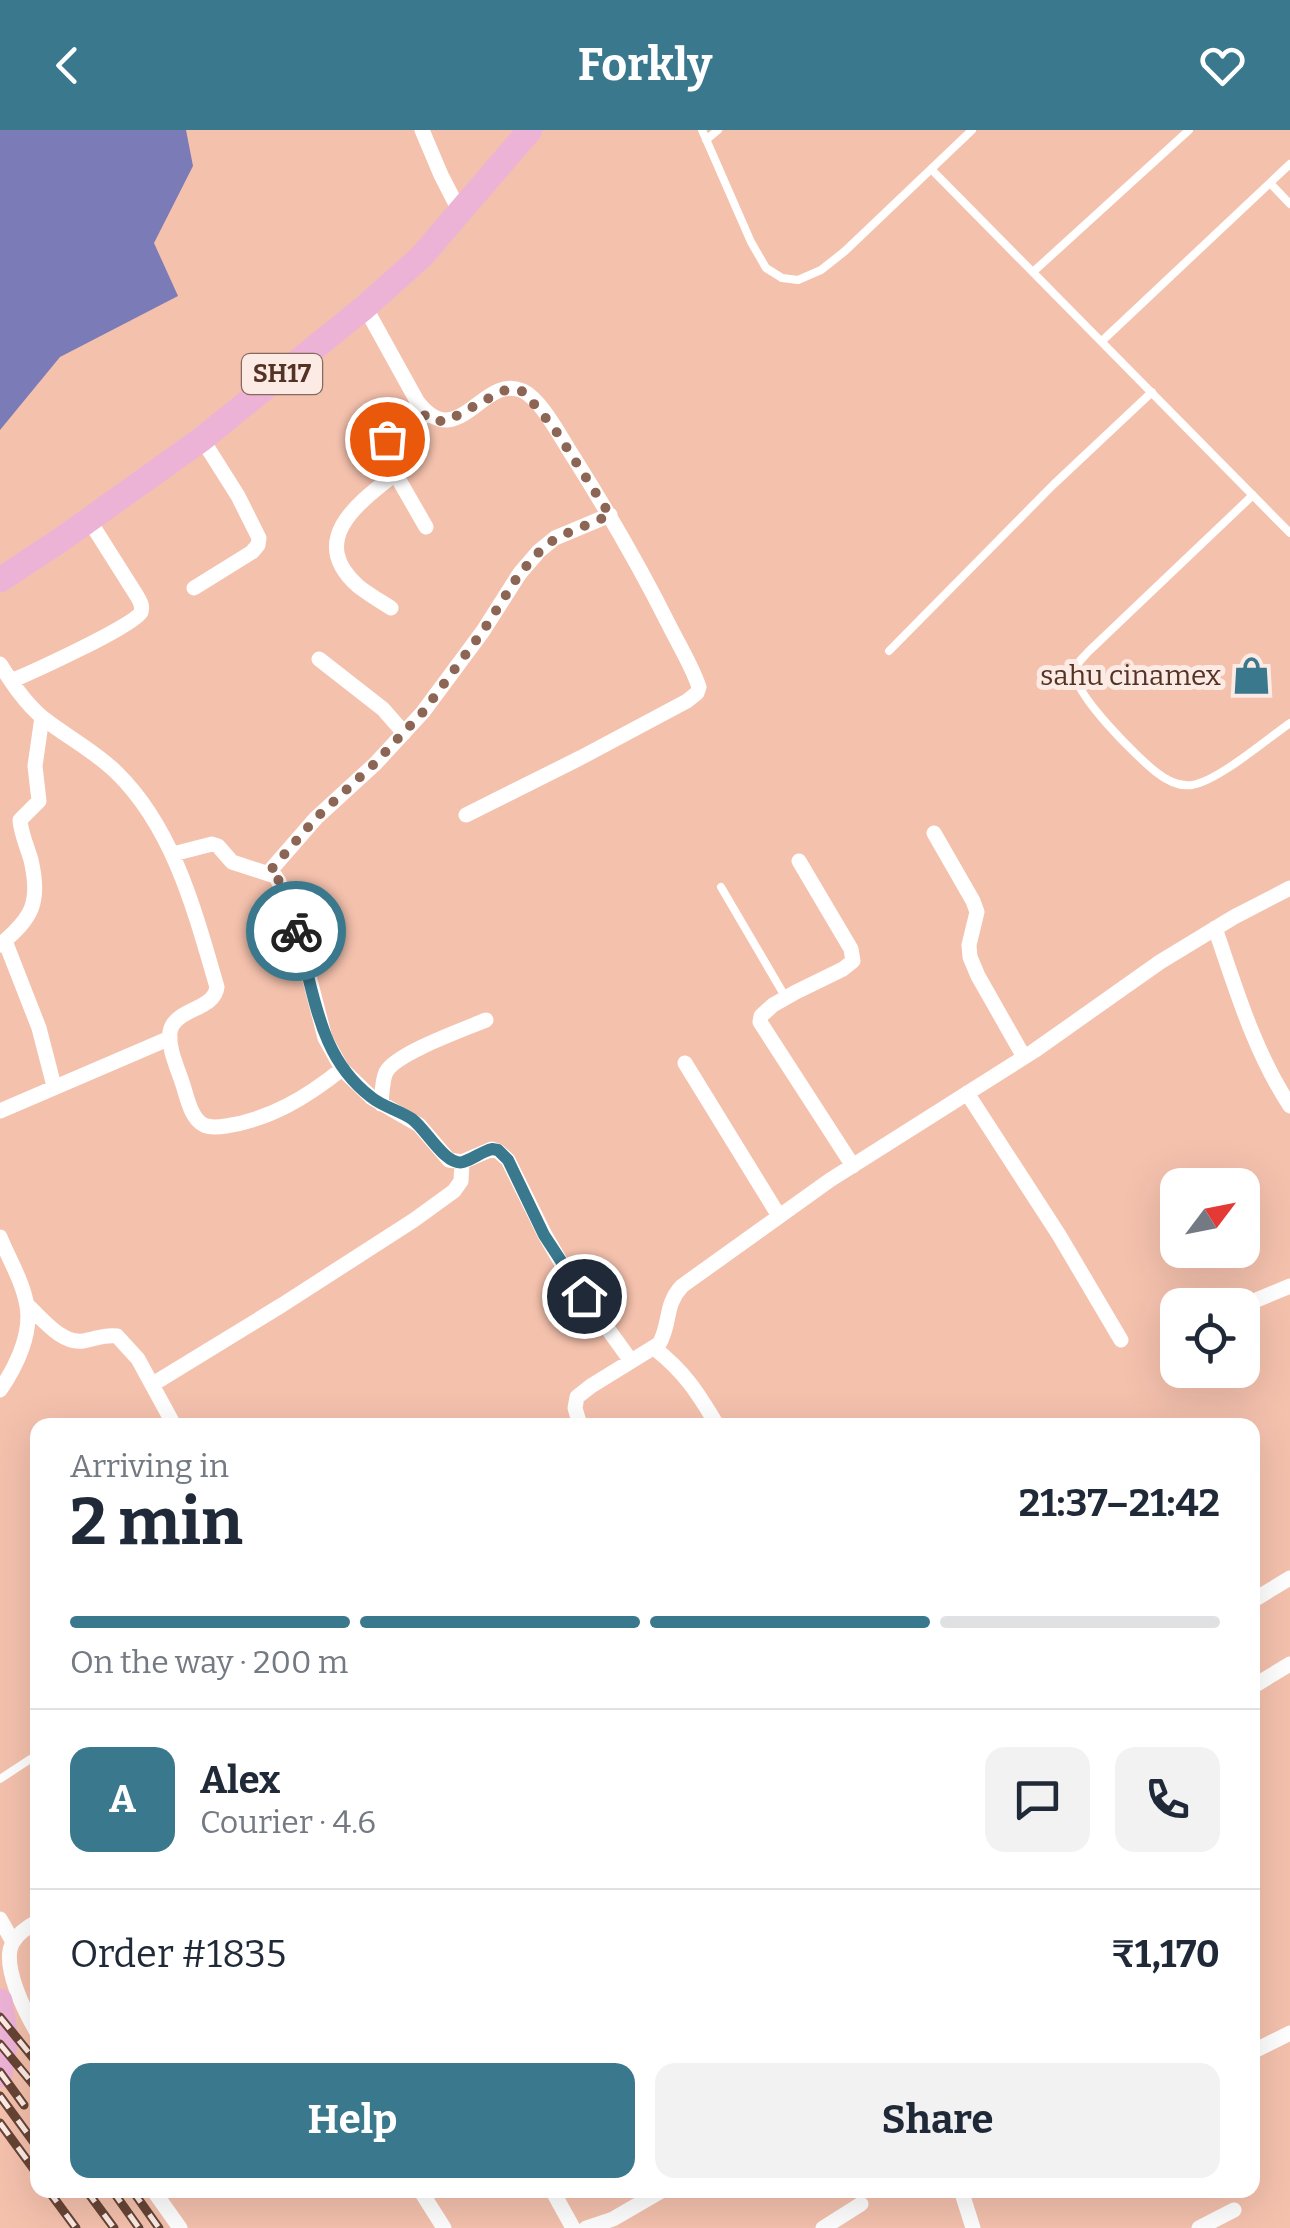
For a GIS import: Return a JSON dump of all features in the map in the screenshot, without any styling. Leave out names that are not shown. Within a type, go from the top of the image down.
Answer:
[{"type":"main road","name":"SH17","points":[[0,580],[202,439],[365,308],[421,256],[530,130]]},
{"type":"main road","points":[[0,2001],[6,2038],[0,2074]]},
{"type":"street","points":[[422,130],[460,212]]},
{"type":"street","points":[[365,308],[417,401],[436,420],[445,422],[502,391],[524,392],[554,428],[610,515],[697,682],[697,693],[687,701],[466,816]]},
{"type":"street","points":[[426,526],[395,474],[384,444],[427,414]]},
{"type":"street","points":[[194,588],[252,552],[260,538],[202,439]]},
{"type":"street","points":[[390,608],[347,574],[336,546],[346,519],[395,474]]},
{"type":"street","points":[[269,872],[316,818],[404,733],[443,687],[520,573],[540,551],[556,538],[610,515]]},
{"type":"street","points":[[11,682],[118,628],[140,612],[137,596],[89,520]]},
{"type":"street","points":[[319,659],[382,709],[404,733]]},
{"type":"street","points":[[0,664],[29,705],[117,772],[152,815],[173,854],[217,986],[211,1000],[173,1024],[170,1038],[197,1120],[208,1127],[273,1114],[320,1087],[342,1069]]},
{"type":"street","points":[[42,717],[35,766],[39,802],[20,820],[34,881],[34,899],[29,916],[3,943],[40,1028],[54,1086]]},
{"type":"street","points":[[934,833],[973,901],[976,912],[970,957],[1024,1057]]},
{"type":"street","points":[[173,854],[212,844],[238,866],[275,876],[302,949],[325,1038],[342,1069],[381,1104],[419,1125],[450,1160],[462,1162],[492,1149],[508,1160],[544,1235],[631,1362]]},
{"type":"street","points":[[799,861],[851,949],[853,961],[764,1012],[762,1027],[853,1166]]},
{"type":"street","points":[[578,1418],[577,1396],[662,1340],[669,1303],[682,1286],[779,1216],[1024,1057],[1160,962],[1290,888]]},
{"type":"street","points":[[1216,928],[1265,1064],[1290,1106]]},
{"type":"street","points":[[381,1104],[386,1071],[394,1062],[486,1020]]},
{"type":"street","points":[[0,1110],[170,1038]]},
{"type":"street","points":[[685,1063],[779,1216]]},
{"type":"street","points":[[967,1093],[1121,1340]]},
{"type":"street","points":[[152,1384],[414,1220],[454,1191],[460,1181],[462,1162]]},
{"type":"street","points":[[0,1237],[27,1304],[28,1322],[21,1350],[0,1390]]},
{"type":"street","points":[[1260,1298],[1290,1286]]},
{"type":"street","points":[[27,1304],[61,1336],[85,1341],[117,1336],[138,1359],[170,1418]]},
{"type":"street","points":[[654,1348],[690,1380],[712,1418]]},
{"type":"street","points":[[1260,1596],[1290,1578]]},
{"type":"street","points":[[1260,1681],[1290,1664]]},
{"type":"street","points":[[0,1919],[12,1942]]},
{"type":"street","points":[[30,1927],[12,1942],[9,1954],[30,2019]]},
{"type":"street","points":[[1260,2048],[1290,2033]]},
{"type":"street","points":[[159,2198],[180,2228]]},
{"type":"street","points":[[425,2198],[444,2228]]},
{"type":"street","points":[[556,2198],[572,2228]]},
{"type":"street","points":[[591,2227],[650,2198]]},
{"type":"street","points":[[964,2198],[973,2228]]},
{"type":"street","points":[[823,2228],[861,2204]]},
{"type":"street","points":[[1198,2228],[1234,2210]]},
{"type":"lane","points":[[718,130],[704,135],[750,242],[766,268],[782,278],[798,280],[820,270],[845,251],[972,130]]},
{"type":"lane","points":[[1034,272],[1189,130]]},
{"type":"lane","points":[[1102,341],[1290,164]]},
{"type":"lane","points":[[932,170],[1290,534]]},
{"type":"lane","points":[[1271,184],[1290,204]]},
{"type":"lane","points":[[889,651],[1152,392]]},
{"type":"lane","points":[[1253,495],[1088,652],[1074,673],[1083,695],[1112,728],[1154,770],[1180,785],[1208,779],[1290,722]]},
{"type":"lane","points":[[720,887],[786,998]]},
{"type":"lane","points":[[0,1779],[30,1759]]},
{"type":"water","points":[[0,130],[186,130],[193,166],[154,243],[178,296],[60,357],[0,430]]},
{"type":"railway","points":[[0,2017],[30,2054]]},
{"type":"railway","points":[[0,2044],[30,2080]]},
{"type":"railway","points":[[0,2072],[24,2105]]},
{"type":"railway","points":[[0,2096],[30,2137]]},
{"type":"railway","points":[[0,2123],[30,2164]]},
{"type":"railway","points":[[54,2198],[76,2228]]},
{"type":"railway","points":[[92,2198],[114,2228]]},
{"type":"railway","points":[[118,2198],[139,2228]]},
{"type":"railway","points":[[138,2198],[159,2228]]},
{"type":"way so far","points":[[296,931],[280,882],[269,872],[316,818],[423,712],[520,573],[540,551],[574,528],[610,515],[554,428],[524,392],[502,391],[445,422],[427,414],[387,439]]},
{"type":"place","name":"sahu cinamex","points":[[1251,675]]},
{"type":"route","points":[[296,931],[325,1038],[342,1069],[372,1098],[419,1125],[450,1160],[462,1162],[492,1149],[504,1155],[544,1235],[584,1296]]}]
